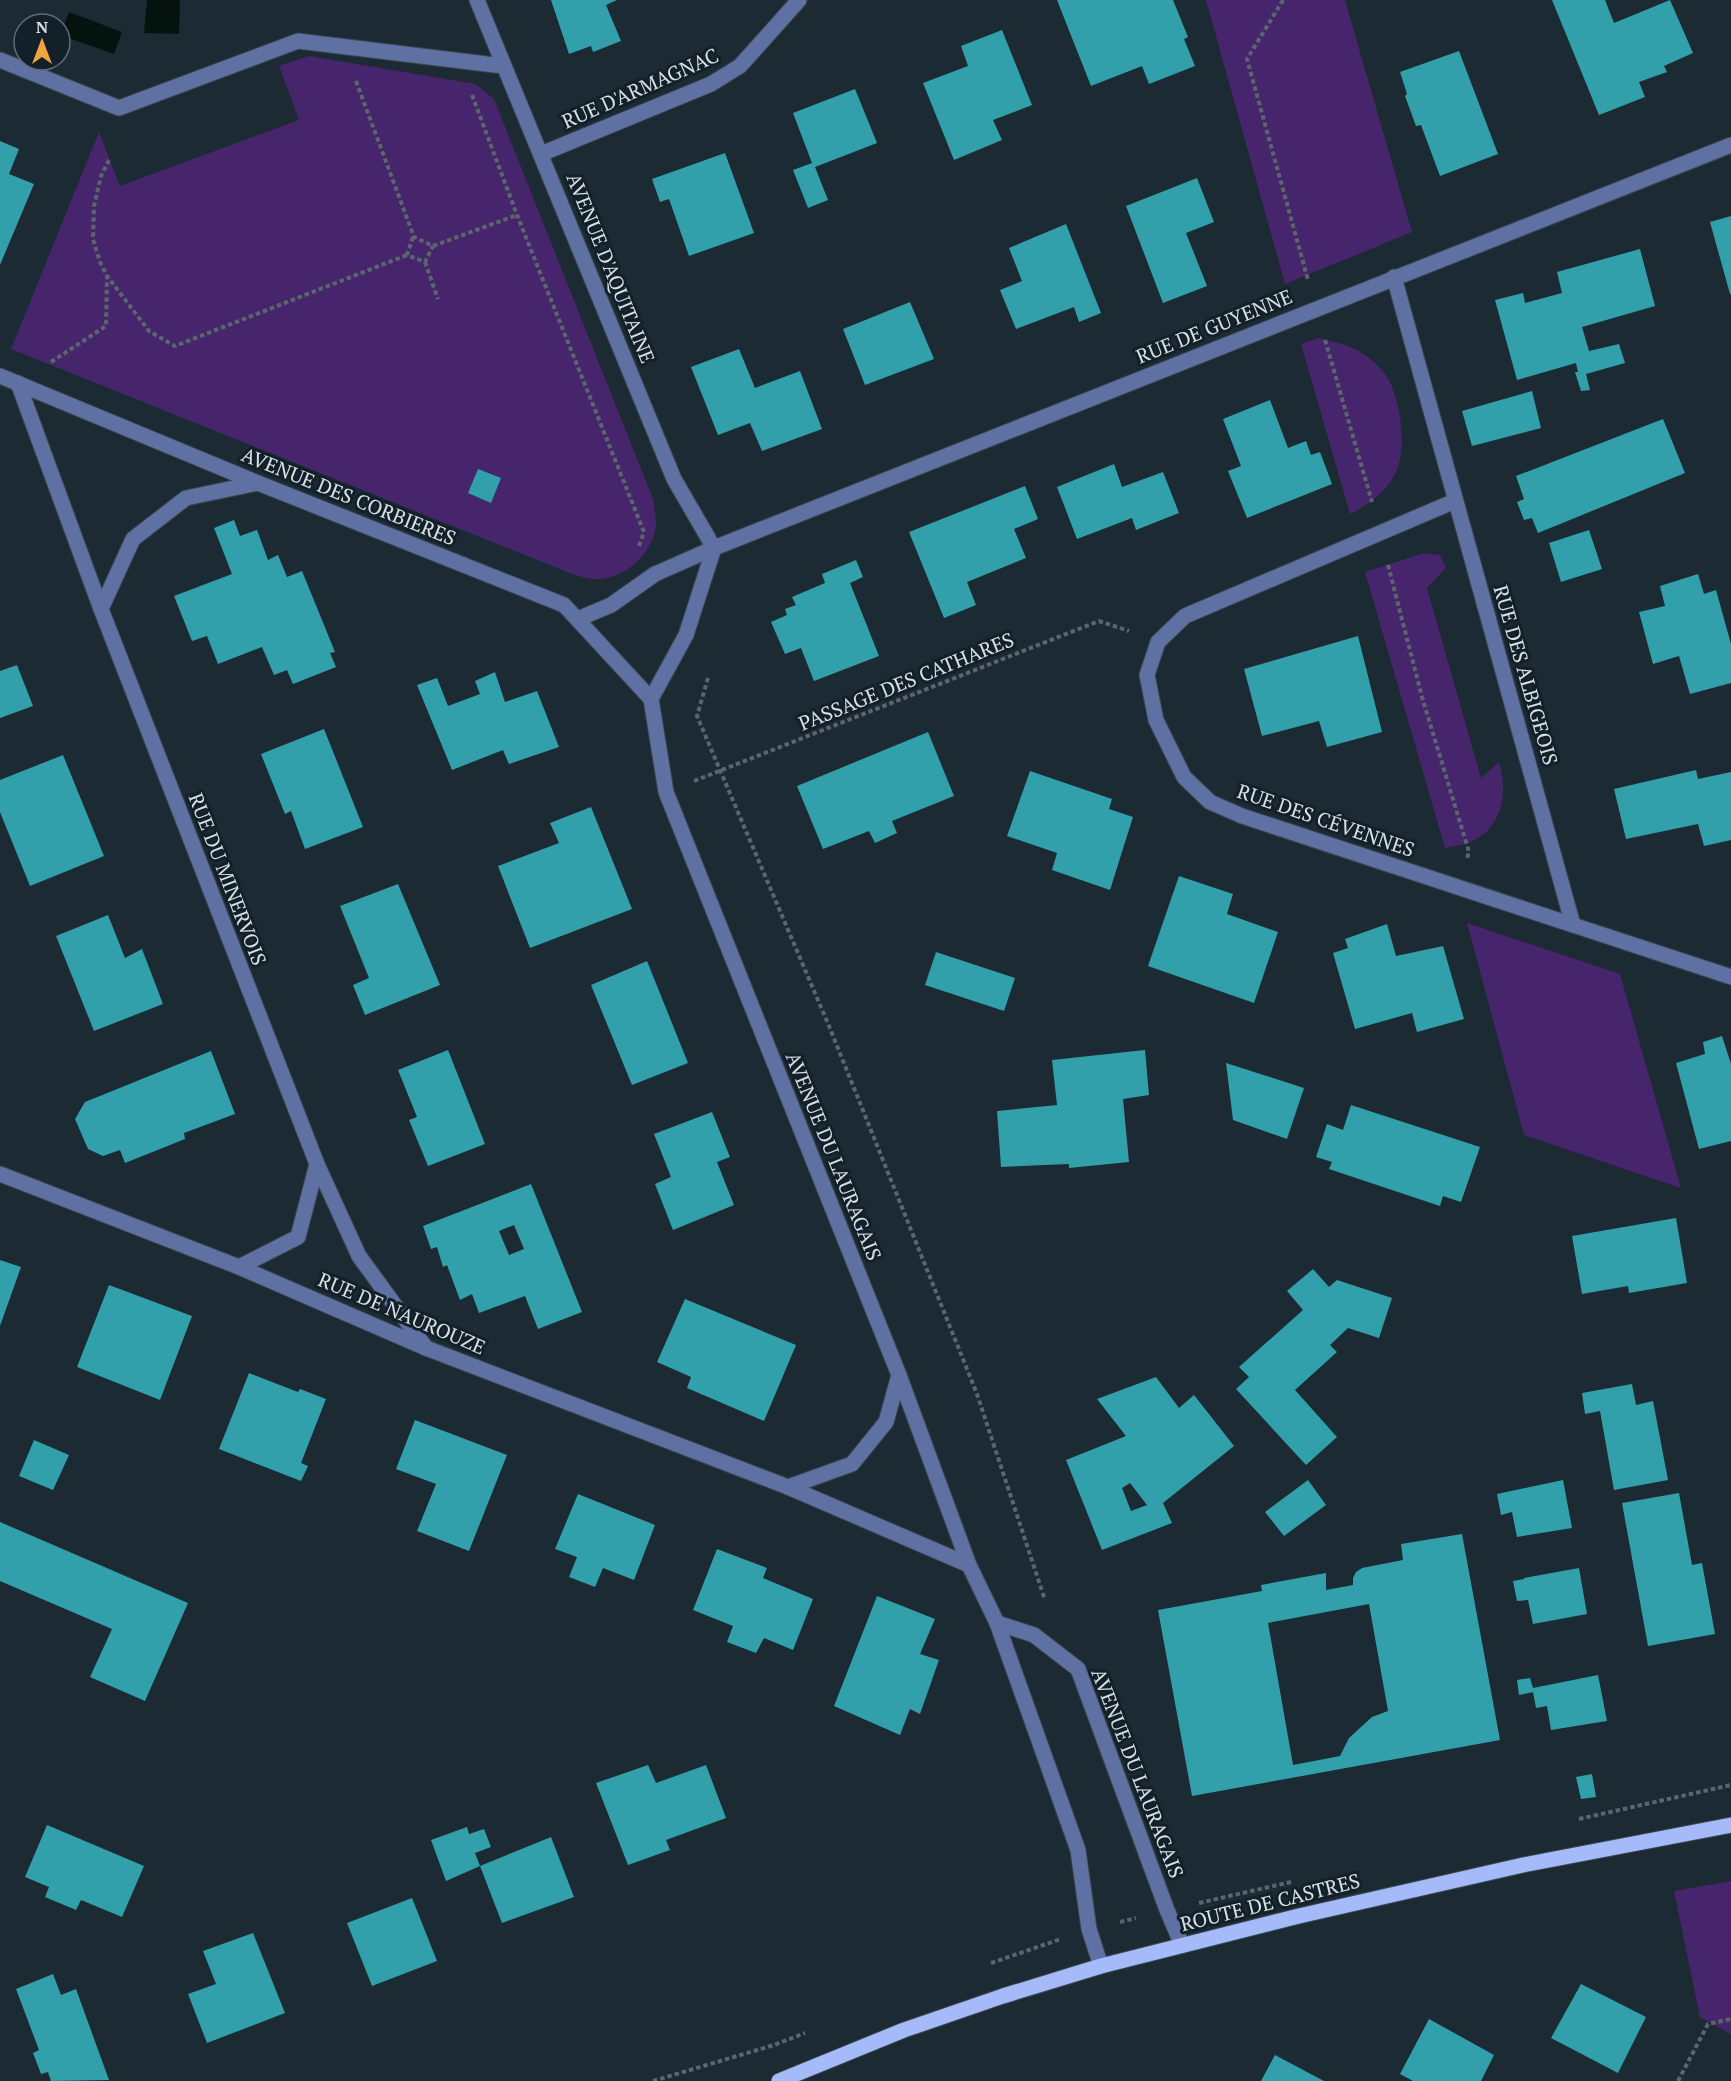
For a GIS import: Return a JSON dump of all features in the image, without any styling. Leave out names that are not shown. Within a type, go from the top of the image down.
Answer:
[{"type":"main road","name":"ROUTE DE CASTRES","points":[[779,2081],[904,2030],[1101,1966],[1299,1916],[1523,1865],[1731,1825]]},
{"type":"main road","name":"ROUTE DE CASTRES","points":[[812,2081],[830,2061]]},
{"type":"street","name":"AVENUE D'AQUITAINE","points":[[477,0],[674,480],[714,548]]},
{"type":"street","name":"RUE D'ARMAGNAC","points":[[541,154],[711,84],[740,66],[799,0]]},
{"type":"street","points":[[0,60],[119,108],[298,40],[503,66]]},
{"type":"street","name":"RUE DE GUYENNE","points":[[578,619],[611,605],[655,574],[714,548],[1731,145]]},
{"type":"street","name":"RUE DES ALBIGEOIS","points":[[1394,277],[1573,925]]},
{"type":"street","name":"AVENUE DES CORBIERES","points":[[0,376],[258,483],[564,605],[651,699]]},
{"type":"street","name":"RUE DU MINERVOIS","points":[[18,383],[100,609],[317,1164],[359,1256],[426,1348]]},
{"type":"street","points":[[100,609],[133,540],[186,498],[258,483]]},
{"type":"street","name":"RUE DES CÉVENNES","points":[[1455,501],[1185,616],[1158,642],[1147,675],[1156,720],[1184,777],[1210,801],[1242,816],[1573,925]]},
{"type":"street","points":[[651,699],[686,635],[714,548]]},
{"type":"street","name":"AVENUE DU LAURAGAIS","points":[[651,699],[666,792],[899,1375],[969,1565],[997,1623],[1078,1850],[1089,1929],[1101,1966]]},
{"type":"street","points":[[1573,925],[1731,977]]},
{"type":"street","points":[[238,1267],[298,1237],[317,1164]]},
{"type":"street","name":"RUE DE NAUROUZE","points":[[0,1174],[238,1267],[426,1348],[788,1487],[969,1565]]},
{"type":"street","points":[[788,1487],[852,1464],[886,1422],[899,1375]]},
{"type":"street","name":"AVENUE DU LAURAGAIS","points":[[997,1623],[1034,1635],[1078,1669],[1182,1945]]},
{"type":"path","points":[[1283,0],[1247,60],[1380,533],[1422,698],[1468,852],[1461,887]]},
{"type":"path","points":[[355,80],[414,237],[407,255]]},
{"type":"path","points":[[469,87],[517,215],[644,532],[638,546]]},
{"type":"path","points":[[109,160],[100,176],[94,206],[93,239],[100,262],[107,276],[149,331],[175,346],[407,255],[425,262]]},
{"type":"path","points":[[438,299],[425,262],[433,246],[517,215]]},
{"type":"path","points":[[414,237],[433,246]]},
{"type":"path","points":[[18,383],[106,326],[107,276]]},
{"type":"path","name":"PASSAGE DES CATHARES","points":[[666,792],[1099,621],[1158,642]]},
{"type":"path","points":[[708,678],[697,716],[829,1026],[977,1394],[1045,1600]]},
{"type":"path","points":[[1678,2081],[1708,2024],[1731,2019]]},
{"type":"shaded area","points":[[147,0],[180,0],[179,34],[144,33]]},
{"type":"shaded area","points":[[1206,0],[1345,0],[1412,232],[1285,284]]},
{"type":"shaded area","points":[[72,13],[122,32],[114,54],[72,39]]},
{"type":"shaded area","points":[[309,56],[475,84],[494,99],[653,499],[656,520],[651,543],[630,568],[600,579],[572,574],[11,349],[99,132],[120,186],[299,120],[279,66]]},
{"type":"shaded area","points":[[1318,338],[1351,347],[1375,363],[1390,382],[1400,416],[1401,455],[1394,476],[1375,498],[1350,514],[1301,344]]},
{"type":"shaded area","points":[[1424,553],[1440,555],[1446,568],[1427,588],[1481,778],[1499,762],[1503,785],[1501,807],[1491,827],[1473,841],[1445,848],[1365,572]]},
{"type":"shaded area","points":[[1467,923],[1620,974],[1681,1188],[1524,1135]]},
{"type":"shaded area","points":[[1731,1881],[1731,2034],[1700,2017],[1674,1891]]},
{"type":"building","points":[[551,0],[617,0],[606,5],[621,41],[593,52],[591,46],[569,54]]},
{"type":"building","points":[[1057,0],[1173,0],[1188,37],[1184,39],[1195,66],[1149,84],[1142,66],[1091,86]]},
{"type":"building","points":[[1552,0],[1605,0],[1614,23],[1670,0],[1693,53],[1664,66],[1667,72],[1639,82],[1645,97],[1599,115]]},
{"type":"building","points":[[1002,30],[1032,105],[993,120],[1002,140],[954,160],[923,83],[968,66],[961,46]]},
{"type":"building","points":[[1459,51],[1498,154],[1440,176],[1421,125],[1416,126],[1405,96],[1407,94],[1400,72]]},
{"type":"building","points":[[855,89],[877,143],[815,167],[828,200],[808,208],[793,170],[812,163],[793,113]]},
{"type":"building","points":[[0,141],[19,149],[9,174],[34,184],[0,265]]},
{"type":"building","points":[[725,153],[754,233],[689,256],[669,199],[660,202],[652,179]]},
{"type":"building","points":[[1197,178],[1214,222],[1186,233],[1207,286],[1163,303],[1126,206]]},
{"type":"building","points":[[1731,216],[1731,294],[1730,294],[1710,222]]},
{"type":"building","points":[[1066,224],[1101,313],[1079,322],[1074,307],[1016,329],[1000,290],[1022,281],[1009,248]]},
{"type":"building","points":[[1640,249],[1655,306],[1582,327],[1589,351],[1619,344],[1625,363],[1586,374],[1590,390],[1581,391],[1575,372],[1578,372],[1576,363],[1517,380],[1495,300],[1523,293],[1525,303],[1562,293],[1557,272]]},
{"type":"building","points":[[910,302],[934,359],[865,385],[843,329]]},
{"type":"building","points":[[739,349],[755,388],[800,371],[822,429],[762,451],[750,423],[718,435],[691,367]]},
{"type":"building","points":[[1532,391],[1541,428],[1472,446],[1462,411]]},
{"type":"building","points":[[1270,400],[1288,448],[1306,441],[1311,455],[1320,452],[1332,484],[1247,518],[1228,471],[1241,466],[1223,419]]},
{"type":"building","points":[[1663,419],[1685,473],[1538,533],[1532,518],[1524,520],[1517,502],[1524,499],[1516,476]]},
{"type":"building","points":[[1114,464],[1122,487],[1163,472],[1179,513],[1136,530],[1132,518],[1077,539],[1057,487]]},
{"type":"building","points":[[478,469],[501,478],[491,503],[468,493]]},
{"type":"building","points":[[1025,486],[1038,519],[1014,529],[1026,558],[967,582],[976,605],[944,618],[909,532]]},
{"type":"building","points":[[234,520],[240,536],[257,530],[268,560],[278,555],[287,577],[302,571],[335,652],[330,653],[336,667],[293,684],[287,670],[274,675],[262,647],[218,664],[207,636],[192,641],[174,596],[232,574],[214,528]]},
{"type":"building","points":[[1589,530],[1602,569],[1561,582],[1549,543]]},
{"type":"building","points":[[856,560],[863,577],[850,583],[879,656],[814,681],[801,648],[785,654],[771,622],[787,615],[785,609],[796,605],[792,597],[825,583],[822,574]]},
{"type":"building","points":[[1698,574],[1704,594],[1716,590],[1731,644],[1731,683],[1690,694],[1679,656],[1653,664],[1639,612],[1665,606],[1660,586]]},
{"type":"building","points":[[1358,636],[1382,732],[1327,747],[1319,721],[1262,736],[1244,669]]},
{"type":"building","points":[[17,665],[33,706],[0,718],[0,671]]},
{"type":"building","points":[[495,672],[505,702],[537,691],[559,747],[509,764],[503,750],[452,770],[417,685],[437,678],[448,706],[480,694],[475,681]]},
{"type":"building","points":[[324,729],[363,827],[305,849],[291,811],[285,814],[261,754]]},
{"type":"building","points":[[928,732],[954,796],[892,821],[897,833],[875,843],[869,831],[823,849],[797,786]]},
{"type":"building","points":[[63,755],[104,856],[30,886],[0,812],[0,780]]},
{"type":"building","points":[[1696,770],[1698,779],[1731,772],[1731,840],[1704,846],[1698,824],[1626,839],[1614,789]]},
{"type":"building","points":[[1030,771],[1112,799],[1109,809],[1133,817],[1110,890],[1052,870],[1057,853],[1007,836]]},
{"type":"building","points":[[591,807],[632,909],[530,948],[498,866],[559,843],[550,823]]},
{"type":"building","points":[[1179,876],[1233,894],[1227,914],[1278,932],[1254,1003],[1148,966]]},
{"type":"building","points":[[398,884],[440,985],[365,1015],[353,985],[369,978],[340,906]]},
{"type":"building","points":[[108,915],[125,958],[142,949],[163,1004],[94,1031],[56,936]]},
{"type":"building","points":[[1387,924],[1396,956],[1443,946],[1464,1019],[1417,1032],[1412,1013],[1355,1029],[1333,953],[1348,948],[1345,939]]},
{"type":"building","points":[[936,952],[1015,978],[1004,1011],[925,985]]},
{"type":"building","points":[[647,961],[688,1063],[632,1085],[591,985]]},
{"type":"building","points":[[1722,1036],[1731,1064],[1731,1141],[1699,1149],[1676,1063],[1705,1054],[1703,1042]]},
{"type":"building","points":[[448,1050],[485,1144],[428,1166],[409,1120],[417,1117],[398,1070]]},
{"type":"building","points":[[1145,1050],[1149,1095],[1123,1099],[1129,1162],[1069,1168],[1069,1164],[1001,1167],[997,1111],[1057,1105],[1052,1060]]},
{"type":"building","points":[[211,1051],[235,1114],[184,1133],[185,1139],[125,1163],[120,1150],[103,1156],[88,1149],[75,1119],[85,1102]]},
{"type":"building","points":[[1226,1063],[1304,1088],[1287,1139],[1233,1120]]},
{"type":"building","points":[[1351,1105],[1480,1147],[1461,1202],[1443,1196],[1440,1206],[1329,1169],[1332,1162],[1316,1157],[1327,1124],[1343,1130]]},
{"type":"building","points":[[712,1112],[730,1157],[717,1162],[734,1205],[673,1230],[655,1184],[671,1177],[654,1134]]},
{"type":"building","points":[[531,1184],[582,1312],[538,1329],[525,1296],[479,1313],[472,1294],[460,1300],[447,1265],[443,1267],[437,1247],[431,1249],[423,1226]],"holes":[[[514,1225],[524,1249],[509,1255],[499,1231]]]},
{"type":"building","points":[[1676,1218],[1687,1283],[1629,1293],[1628,1286],[1582,1294],[1572,1236]]},
{"type":"building","points":[[0,1260],[21,1267],[0,1326]]},
{"type":"building","points":[[1313,1269],[1329,1287],[1337,1280],[1392,1298],[1379,1338],[1348,1328],[1330,1345],[1337,1352],[1295,1390],[1337,1437],[1306,1465],[1236,1389],[1249,1377],[1239,1367],[1303,1310],[1287,1291]]},
{"type":"building","points":[[109,1285],[192,1316],[160,1400],[77,1367]]},
{"type":"building","points":[[685,1299],[796,1345],[764,1421],[687,1388],[691,1377],[657,1362]]},
{"type":"building","points":[[249,1373],[298,1392],[300,1389],[326,1399],[301,1463],[308,1466],[301,1481],[219,1449]]},
{"type":"building","points":[[1156,1377],[1179,1408],[1194,1395],[1234,1446],[1163,1503],[1172,1523],[1102,1550],[1066,1460],[1126,1436],[1097,1399]],"holes":[[[1130,1483],[1147,1505],[1131,1511],[1122,1488]]]},
{"type":"building","points":[[1632,1384],[1636,1405],[1653,1401],[1668,1480],[1614,1490],[1600,1411],[1585,1414],[1582,1393]]},
{"type":"building","points":[[415,1420],[507,1455],[469,1551],[417,1531],[436,1484],[396,1469]]},
{"type":"building","points":[[34,1440],[69,1455],[53,1490],[19,1476]]},
{"type":"building","points":[[1308,1480],[1326,1505],[1284,1536],[1265,1512]]},
{"type":"building","points":[[1563,1480],[1572,1528],[1517,1537],[1512,1512],[1501,1515],[1497,1494]]},
{"type":"building","points":[[1679,1493],[1692,1565],[1702,1563],[1715,1634],[1648,1646],[1622,1503]]},
{"type":"building","points":[[578,1494],[655,1525],[634,1580],[603,1568],[595,1587],[569,1577],[577,1557],[555,1549]]},
{"type":"building","points":[[0,1522],[188,1603],[145,1701],[90,1677],[112,1629],[0,1581]]},
{"type":"building","points":[[1462,1534],[1500,1740],[1192,1796],[1158,1610],[1262,1591],[1261,1585],[1326,1573],[1326,1590],[1353,1585],[1356,1572],[1362,1568],[1403,1560],[1401,1544]],"holes":[[[1369,1604],[1388,1711],[1372,1717],[1349,1738],[1340,1756],[1293,1765],[1268,1623]]]},
{"type":"building","points":[[717,1549],[767,1568],[763,1578],[813,1599],[793,1650],[764,1638],[756,1653],[727,1642],[733,1626],[693,1610]]},
{"type":"building","points":[[1579,1568],[1587,1614],[1533,1624],[1528,1600],[1517,1601],[1513,1581]]},
{"type":"building","points":[[877,1596],[935,1619],[920,1654],[939,1660],[920,1714],[910,1709],[900,1735],[834,1706]]},
{"type":"building","points":[[1598,1675],[1607,1721],[1551,1730],[1547,1706],[1536,1708],[1533,1692],[1519,1695],[1517,1680],[1530,1678],[1533,1688]]},
{"type":"building","points":[[648,1765],[656,1783],[706,1765],[726,1818],[666,1840],[670,1850],[628,1865],[596,1783]]},
{"type":"building","points":[[1592,1774],[1596,1797],[1581,1799],[1576,1777]]},
{"type":"building","points":[[47,1825],[144,1866],[122,1917],[81,1900],[76,1910],[45,1897],[49,1887],[25,1877]]},
{"type":"building","points":[[467,1827],[469,1834],[484,1829],[491,1847],[475,1853],[480,1866],[446,1881],[431,1840]]},
{"type":"building","points":[[551,1837],[574,1897],[502,1923],[480,1866]]},
{"type":"building","points":[[412,1898],[437,1961],[372,1986],[347,1923]]},
{"type":"building","points":[[253,1933],[285,2013],[207,2043],[188,1994],[216,1984],[203,1951]]},
{"type":"building","points":[[53,1974],[61,1995],[76,1989],[109,2080],[51,2081],[48,2072],[41,2074],[33,2053],[39,2050],[16,1989]]},
{"type":"building","points":[[1581,1984],[1646,2017],[1618,2073],[1551,2038]]},
{"type":"building","points":[[1429,2019],[1494,2055],[1481,2081],[1413,2081],[1400,2074]]},
{"type":"building","points":[[1275,2055],[1324,2081],[1261,2081]]}]
